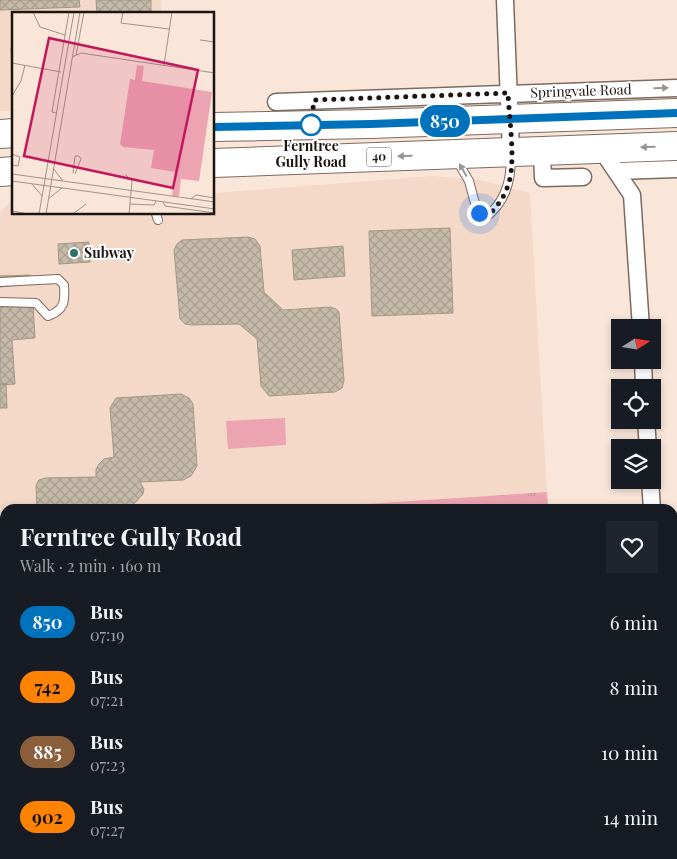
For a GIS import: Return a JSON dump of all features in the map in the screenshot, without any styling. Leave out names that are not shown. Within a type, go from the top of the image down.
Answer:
[{"type":"highway","name":"Springvale Road","points":[[215,127],[276,114],[508,106],[677,113]]},
{"type":"highway","name":"40","points":[[215,163],[677,146]]},
{"type":"street","points":[[504,0],[511,152]]},
{"type":"street","name":"Springvale Road","points":[[508,106],[677,88]]},
{"type":"street","points":[[601,149],[632,196],[639,319]]},
{"type":"street","points":[[542,151],[543,178],[583,176]]},
{"type":"street","points":[[632,196],[650,169]]},
{"type":"street","points":[[617,171],[677,169]]},
{"type":"street","points":[[651,489],[652,504]]},
{"type":"lane","points":[[454,154],[474,194],[476,206],[483,220],[498,205],[508,186],[511,174],[511,152]]},
{"type":"lane","points":[[0,282],[58,279],[64,285],[64,301],[58,312],[48,316],[36,302],[0,302]]},
{"type":"shaded area","points":[[0,0],[82,0],[83,7],[83,0],[161,0],[162,12],[12,12],[12,111],[0,111]]},
{"type":"shaded area","points":[[432,176],[480,180],[530,193],[547,492],[365,504],[0,504],[0,212],[12,200],[12,215],[215,215],[215,193]]},
{"type":"green space","points":[[285,418],[286,445],[228,449],[226,421]]},
{"type":"green space","points":[[547,492],[548,504],[365,504]]},
{"type":"building","points":[[0,0],[79,0],[80,7],[0,10]]},
{"type":"building","points":[[96,0],[151,0],[151,12],[97,12]]},
{"type":"building","points":[[450,228],[453,313],[372,316],[369,231]]},
{"type":"building","points":[[248,237],[255,239],[260,246],[264,292],[283,310],[330,307],[339,312],[344,381],[342,388],[335,392],[269,396],[261,386],[257,339],[239,324],[191,325],[185,324],[180,319],[174,250],[177,244],[182,240]]},
{"type":"building","name":"Subway","points":[[89,242],[90,262],[59,264],[58,244]]},
{"type":"building","points":[[343,246],[345,276],[294,280],[292,250]]},
{"type":"building","points":[[30,275],[30,284],[0,287],[0,276]]},
{"type":"building","points":[[33,305],[35,338],[12,340],[15,384],[0,385],[0,307]]},
{"type":"building","points":[[6,383],[7,408],[0,408],[0,384]]},
{"type":"building","points":[[181,394],[189,398],[193,404],[197,466],[191,476],[183,480],[140,482],[144,489],[143,494],[134,504],[37,504],[36,485],[39,480],[45,478],[96,477],[96,469],[99,464],[104,459],[114,457],[110,408],[116,398]]},
{"type":"bus line","name":"850","points":[[215,127],[371,124],[677,113]]},
{"type":"place","name":"Ferntree Gully Road","points":[[311,125]]},
{"type":"place","name":"Subway","points":[[74,253]]},
{"type":"route","points":[[311,125],[314,100],[508,93],[511,152],[510,180],[498,205],[490,214],[483,220],[479,213]]}]
